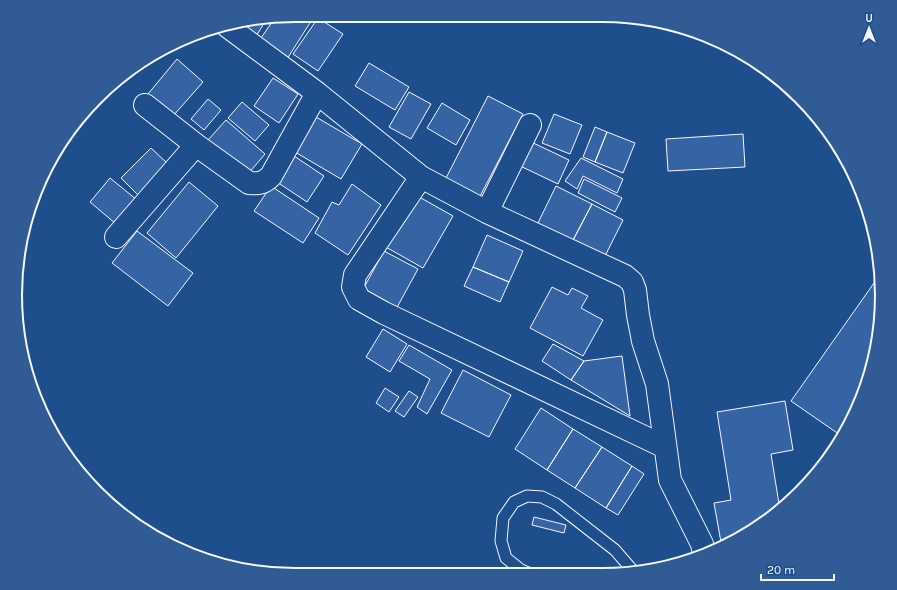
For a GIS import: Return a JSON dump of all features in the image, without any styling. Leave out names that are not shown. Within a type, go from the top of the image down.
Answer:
[{"type":"street","points":[[231,29],[316,93],[421,177],[487,212],[625,276],[632,282],[635,290],[643,341],[657,384],[670,480],[703,548]]},
{"type":"street","points":[[145,105],[196,145],[249,182],[258,184],[265,182],[271,176],[316,93]]},
{"type":"street","points":[[487,212],[530,125]]},
{"type":"street","points":[[116,237],[196,145]]},
{"type":"street","points":[[421,177],[355,275],[353,287],[359,299],[384,313],[665,447]]},
{"type":"lane","points":[[518,568],[506,558],[501,541],[503,518],[514,502],[527,496],[542,497],[556,504],[615,550],[629,566]]},
{"type":"building","points":[[311,22],[287,59],[259,41],[271,23]]},
{"type":"building","points":[[315,22],[324,22],[343,34],[318,71],[293,54]]},
{"type":"building","points":[[264,24],[255,38],[238,28]]},
{"type":"building","points":[[177,59],[203,82],[173,116],[148,94]]},
{"type":"building","points":[[369,63],[409,87],[395,110],[355,86]]},
{"type":"building","points":[[273,78],[298,94],[279,123],[254,106]]},
{"type":"building","points":[[409,92],[431,104],[411,139],[389,127]]},
{"type":"building","points":[[488,96],[523,114],[477,202],[443,184]]},
{"type":"building","points":[[208,99],[221,110],[204,130],[191,119]]},
{"type":"building","points":[[242,102],[269,125],[255,141],[228,118]]},
{"type":"building","points":[[442,103],[470,120],[456,145],[427,128]]},
{"type":"building","points":[[554,114],[582,125],[570,154],[542,143]]},
{"type":"building","points":[[316,117],[362,144],[341,179],[295,152]]},
{"type":"building","points":[[226,120],[265,154],[248,174],[208,140]]},
{"type":"building","points":[[595,127],[607,132],[595,162],[583,157]]},
{"type":"building","points":[[607,132],[635,143],[623,173],[595,162]]},
{"type":"building","points":[[743,134],[745,167],[668,171],[666,139]]},
{"type":"building","points":[[527,140],[569,160],[558,184],[516,164]]},
{"type":"building","points":[[151,148],[168,164],[138,195],[121,178]]},
{"type":"building","points":[[294,156],[324,176],[307,202],[277,182]]},
{"type":"building","points":[[581,158],[623,179],[617,193],[583,176],[577,189],[565,181]]},
{"type":"building","points":[[110,178],[137,200],[116,224],[90,202]]},
{"type":"building","points":[[584,179],[622,198],[615,212],[578,193]]},
{"type":"building","points":[[189,182],[218,206],[176,258],[147,233]]},
{"type":"building","points":[[352,184],[381,205],[348,255],[315,233],[332,202],[339,205]]},
{"type":"building","points":[[271,186],[319,218],[303,243],[254,211]]},
{"type":"building","points":[[556,186],[592,204],[571,244],[536,227]]},
{"type":"building","points":[[414,194],[453,216],[423,268],[384,246]]},
{"type":"building","points":[[592,204],[623,220],[603,260],[571,244]]},
{"type":"building","points":[[137,231],[193,273],[168,306],[112,263]]},
{"type":"building","points":[[487,235],[523,251],[509,282],[473,267]]},
{"type":"building","points":[[384,251],[418,269],[395,311],[361,293]]},
{"type":"building","points":[[473,267],[509,282],[500,302],[464,286]]},
{"type":"building","points":[[874,283],[873,331],[866,366],[861,383],[847,416],[837,433],[791,401]]},
{"type":"building","points":[[552,287],[568,295],[572,288],[588,296],[581,308],[603,320],[583,356],[530,328]]},
{"type":"building","points":[[383,329],[407,344],[390,372],[366,357]]},
{"type":"building","points":[[553,344],[584,361],[571,380],[542,361]]},
{"type":"building","points":[[409,345],[452,370],[427,414],[417,407],[430,379],[399,361]]},
{"type":"building","points":[[622,356],[630,416],[571,380],[584,361]]},
{"type":"building","points":[[463,370],[511,395],[489,437],[441,413]]},
{"type":"building","points":[[385,388],[399,397],[389,412],[376,403]]},
{"type":"building","points":[[409,391],[418,397],[404,417],[395,411]]},
{"type":"building","points":[[785,401],[793,450],[771,454],[779,503],[754,522],[721,541],[714,503],[731,500],[717,412]]},
{"type":"building","points":[[541,408],[573,429],[547,470],[515,449]]},
{"type":"building","points":[[573,429],[602,447],[575,488],[547,470]]},
{"type":"building","points":[[602,447],[632,466],[606,508],[575,488]]},
{"type":"building","points":[[632,466],[644,474],[618,515],[606,508]]},
{"type":"building","points":[[534,517],[566,525],[564,533],[532,525]]}]
